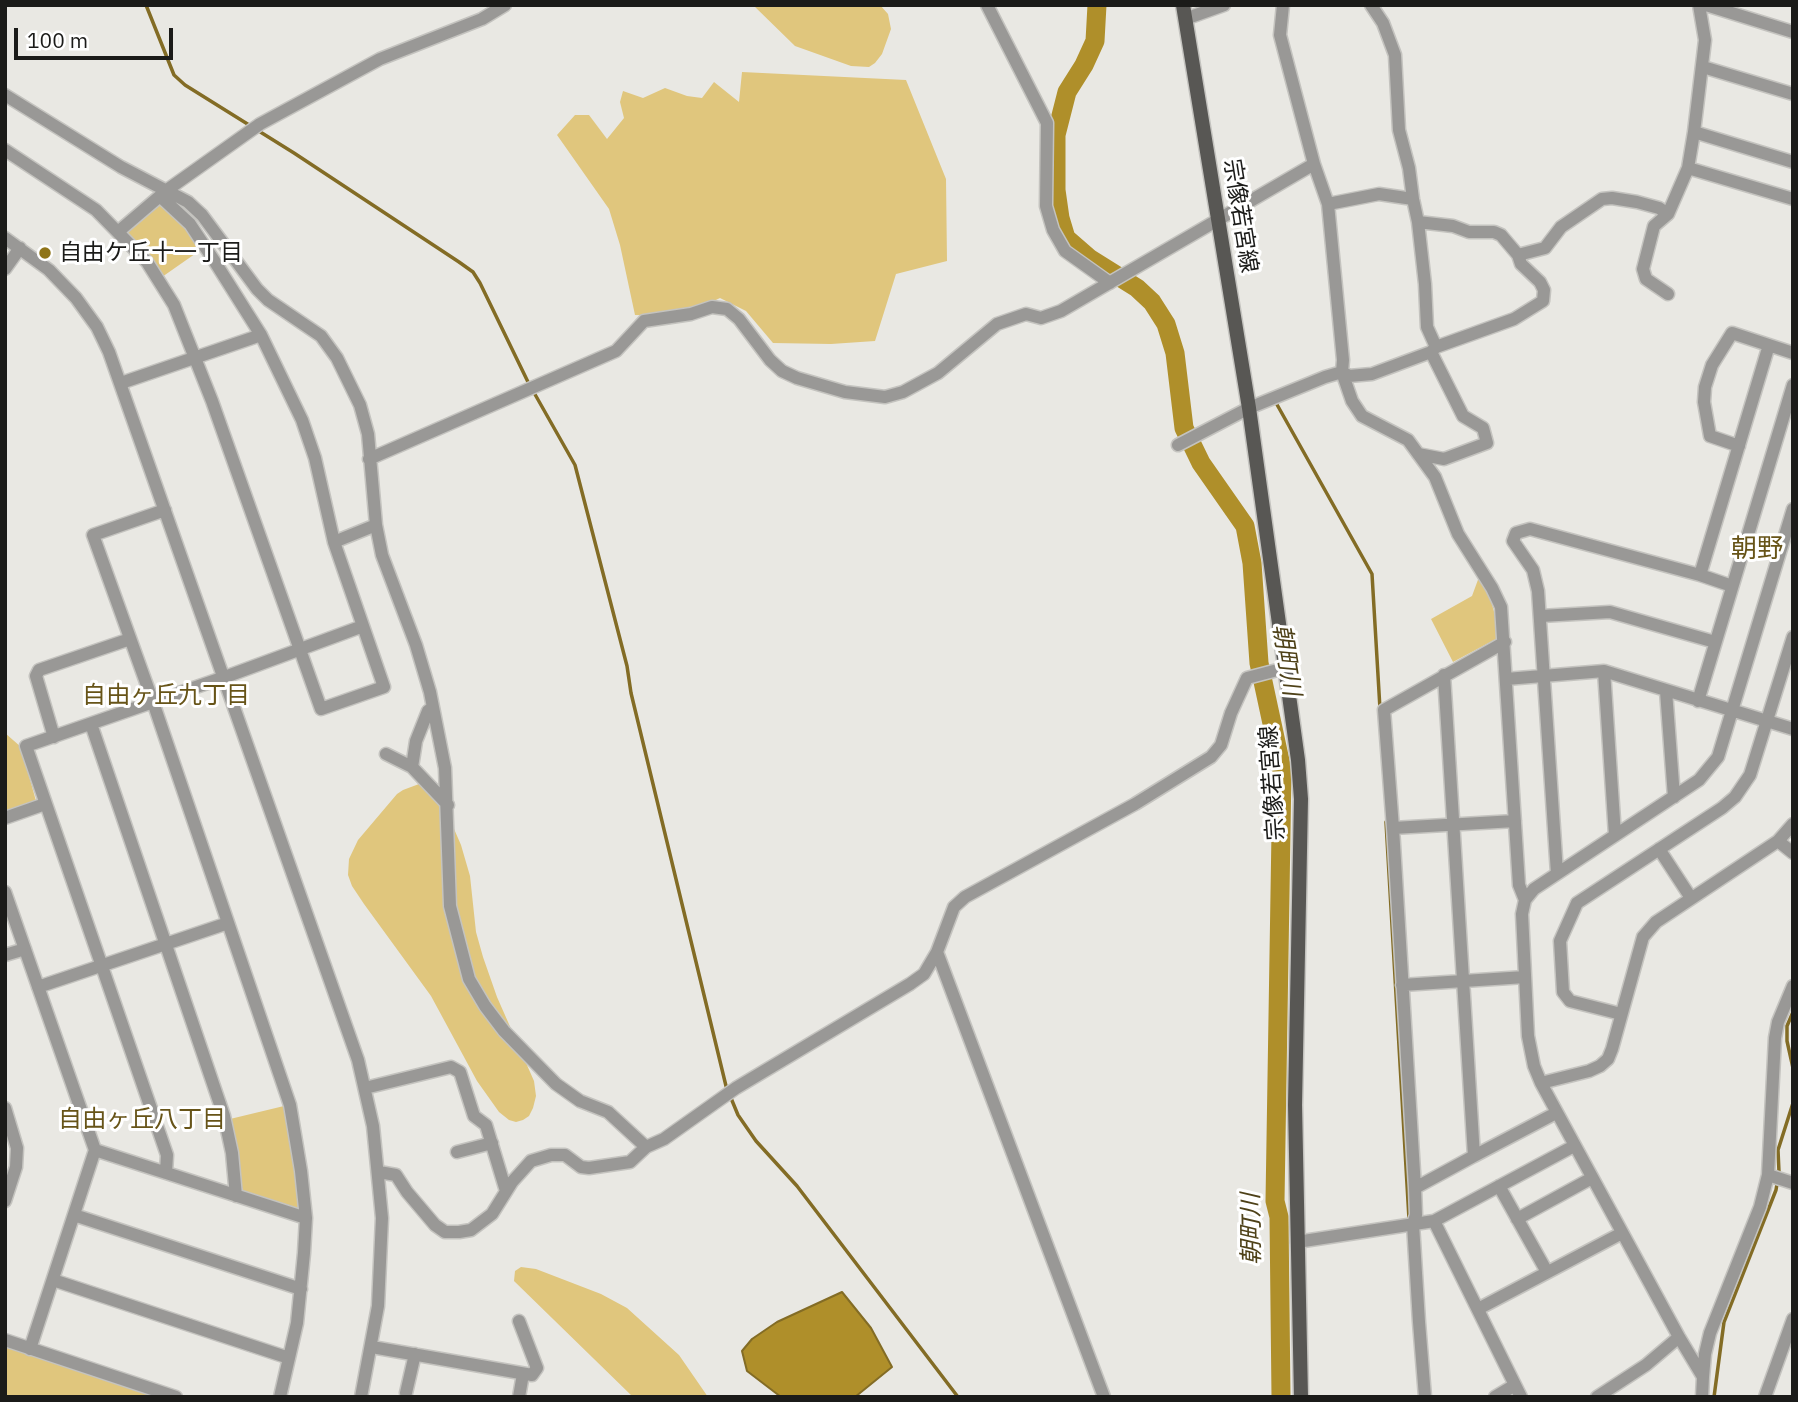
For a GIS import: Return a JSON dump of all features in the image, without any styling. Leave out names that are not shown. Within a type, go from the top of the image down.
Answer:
[{"type":"main road","name":"宗像若宮線","points":[[1184,12],[1249,408],[1301,799],[1295,1105],[1301,1397]]},
{"type":"street","points":[[119,231],[164,194],[260,124],[380,58],[482,19],[505,5]]},
{"type":"street","points":[[987,5],[1047,123],[1046,206],[1053,230],[1066,251],[1110,283]]},
{"type":"street","points":[[1184,12],[1224,5]]},
{"type":"street","points":[[1283,5],[1280,34],[1314,164],[1328,204],[1342,372],[1352,401],[1362,416],[1408,440],[1435,477],[1458,534],[1501,607],[1519,885],[1525,900]]},
{"type":"street","points":[[1371,5],[1383,23],[1395,55],[1399,130],[1409,168],[1418,222],[1427,327],[1463,416],[1483,428],[1487,443],[1444,459],[1418,454]]},
{"type":"street","points":[[1668,294],[1646,279],[1643,269],[1654,226],[1668,214],[1688,168],[1705,40],[1699,5]]},
{"type":"street","points":[[1706,5],[1793,32]]},
{"type":"street","points":[[1703,66],[1793,94]]},
{"type":"street","points":[[5,95],[164,194],[188,202],[202,215],[247,278],[268,300],[321,336],[337,358],[360,405],[368,433],[376,525],[382,555],[416,645],[433,707],[445,768],[450,906],[469,979],[504,1031],[556,1084],[580,1101],[608,1112],[646,1147]]},
{"type":"street","points":[[1694,132],[1793,162]]},
{"type":"street","points":[[5,150],[96,210],[119,231],[147,262],[174,305],[321,709],[384,687],[334,542],[316,458],[307,433],[261,335],[190,224],[164,194]]},
{"type":"street","points":[[369,459],[617,351],[644,321],[691,314],[712,307],[727,309],[739,319],[770,360],[782,371],[797,378],[845,391],[885,397],[903,393],[939,373],[997,324],[1026,314],[1041,318],[1060,311],[1314,164]]},
{"type":"street","points":[[1688,168],[1793,198]]},
{"type":"street","points":[[1328,204],[1379,194],[1413,199]]},
{"type":"street","points":[[1518,255],[1545,248],[1561,227],[1602,199],[1637,202],[1659,208],[1668,214]]},
{"type":"street","points":[[1178,445],[1249,408],[1325,377],[1342,372],[1349,376],[1373,374],[1514,319],[1543,301],[1544,290],[1540,282],[1521,264],[1518,255],[1501,235],[1418,222]]},
{"type":"street","points":[[5,238],[49,270],[76,298],[97,327],[121,383],[343,1013],[365,1088],[379,1172],[382,1218],[382,1266],[372,1347],[361,1397]]},
{"type":"street","points":[[5,269],[20,248]]},
{"type":"street","points":[[1739,446],[1710,436],[1704,402],[1712,365],[1732,333],[1793,353]]},
{"type":"street","points":[[121,383],[261,335]]},
{"type":"street","points":[[1700,575],[1769,345]]},
{"type":"street","points":[[1698,701],[1793,385]]},
{"type":"street","points":[[1703,1377],[1556,1113],[1534,1066],[1528,1036],[1521,926],[1525,900],[1534,889],[1699,780],[1718,757],[1790,528],[1793,509]]},
{"type":"street","points":[[166,510],[93,535],[153,702],[290,1105],[306,1219],[301,1289],[279,1397]]},
{"type":"street","points":[[334,542],[376,525]]},
{"type":"street","points":[[1557,873],[1538,591],[1533,570],[1513,541],[1516,533],[1530,529],[1732,586]]},
{"type":"street","points":[[1541,616],[1610,611],[1715,642]]},
{"type":"street","points":[[166,1173],[167,1155],[26,746],[363,626]]},
{"type":"street","points":[[1621,1014],[1570,1000],[1563,992],[1560,941],[1577,903],[1735,797],[1750,775],[1793,637]]},
{"type":"street","points":[[54,737],[36,677],[39,670],[130,639]]},
{"type":"street","points":[[1425,1397],[1413,1224],[1416,1215],[1415,1188],[1384,710],[1505,642]]},
{"type":"street","points":[[379,1172],[396,1175],[435,1225],[445,1232],[471,1230],[492,1214],[522,1169],[531,1161],[551,1155],[565,1156],[581,1167],[589,1168],[630,1162],[646,1147],[664,1139],[736,1088],[924,974],[937,952],[954,907],[965,897],[1135,804],[1211,757],[1221,745],[1231,713],[1247,678],[1285,668]]},
{"type":"street","points":[[1506,679],[1604,671],[1793,729]]},
{"type":"street","points":[[1604,671],[1615,835]]},
{"type":"street","points":[[1444,675],[1474,1156]]},
{"type":"street","points":[[1666,691],[1674,797]]},
{"type":"street","points":[[412,767],[416,741],[428,710],[433,707]]},
{"type":"street","points":[[91,724],[224,1116],[232,1153],[236,1196]]},
{"type":"street","points":[[386,754],[412,767],[448,805]]},
{"type":"street","points":[[5,818],[46,804]]},
{"type":"street","points":[[1393,828],[1515,821]]},
{"type":"street","points":[[1541,1083],[1600,1066],[1608,1059],[1643,937],[1656,922],[1779,841],[1793,824]]},
{"type":"street","points":[[1779,841],[1793,853]]},
{"type":"street","points":[[1658,849],[1691,898]]},
{"type":"street","points":[[5,892],[95,1150],[30,1349]]},
{"type":"street","points":[[38,987],[229,923]]},
{"type":"street","points":[[5,955],[25,949]]},
{"type":"street","points":[[937,952],[1104,1397]]},
{"type":"street","points":[[1402,985],[1525,976]]},
{"type":"street","points":[[1702,1397],[1705,1354],[1710,1333],[1760,1207],[1768,1175],[1775,1038],[1778,1022],[1793,986]]},
{"type":"street","points":[[365,1088],[452,1067],[460,1072],[474,1116],[486,1125],[506,1191]]},
{"type":"street","points":[[5,1108],[17,1149],[16,1167],[5,1202]]},
{"type":"street","points":[[1415,1188],[1556,1113]]},
{"type":"street","points":[[457,1152],[492,1143]]},
{"type":"street","points":[[1297,1242],[1434,1221],[1574,1146]]},
{"type":"street","points":[[95,1150],[306,1219]]},
{"type":"street","points":[[1768,1175],[1793,1183]]},
{"type":"street","points":[[1517,1219],[1592,1178]]},
{"type":"street","points":[[1499,1186],[1547,1272]]},
{"type":"street","points":[[74,1215],[301,1289]]},
{"type":"street","points":[[1434,1221],[1518,1391],[1495,1397]]},
{"type":"street","points":[[1478,1309],[1622,1233]]},
{"type":"street","points":[[53,1280],[289,1358]]},
{"type":"street","points":[[1765,1397],[1793,1319]]},
{"type":"street","points":[[372,1347],[532,1375],[537,1368],[519,1321]]},
{"type":"street","points":[[1597,1397],[1646,1365],[1679,1337]]},
{"type":"street","points":[[5,1340],[156,1394],[176,1397]]},
{"type":"street","points":[[406,1393],[415,1354]]},
{"type":"street","points":[[519,1397],[523,1374]]},
{"type":"shaded area","points":[[753,5],[880,5],[888,14],[891,29],[882,54],[875,63],[869,67],[851,66],[795,46]]},
{"type":"shaded area","points":[[742,72],[906,80],[946,179],[947,261],[896,274],[875,341],[831,344],[773,343],[746,311],[720,298],[682,316],[635,315],[620,245],[609,209],[557,135],[575,115],[589,115],[607,139],[624,118],[620,102],[623,91],[643,98],[665,88],[702,98],[714,82],[739,102]]},
{"type":"shaded area","points":[[159,203],[188,226],[202,249],[162,277],[127,233],[127,228]]},
{"type":"shaded area","points":[[1479,577],[1489,594],[1495,615],[1496,639],[1453,662],[1431,619],[1472,596]]},
{"type":"shaded area","points":[[5,733],[21,747],[36,801],[5,811]]},
{"type":"shaded area","points":[[419,784],[427,785],[438,792],[461,845],[470,876],[476,932],[483,957],[497,997],[534,1081],[536,1096],[533,1108],[523,1120],[509,1120],[499,1112],[477,1081],[431,996],[364,904],[348,875],[349,859],[358,840],[397,794]]},
{"type":"shaded area","points":[[284,1106],[301,1209],[298,1211],[243,1193],[230,1119]]},
{"type":"shaded area","points":[[521,1267],[536,1269],[601,1294],[627,1308],[679,1355],[708,1397],[633,1397],[514,1281],[515,1271]]},
{"type":"shaded area","points":[[842,1292],[871,1328],[892,1367],[855,1397],[781,1397],[747,1371],[742,1351],[752,1339],[777,1322]]},
{"type":"shaded area","points":[[5,1347],[150,1394],[149,1397],[5,1397]]},
{"type":"waterway","points":[[146,5],[174,75],[185,85],[459,262],[473,272],[480,283],[528,382],[575,465],[627,666],[631,693],[726,1086],[738,1115],[756,1141],[797,1186],[958,1397]]},
{"type":"waterway","name":"朝町川","points":[[1097,5],[1095,41],[1067,92],[1056,135],[1056,190],[1060,218],[1066,238],[1089,258],[1137,288],[1152,302],[1166,324],[1175,353],[1184,428],[1201,463],[1245,526],[1252,563],[1259,663],[1282,770],[1275,1201],[1279,1217],[1281,1397]]},
{"type":"waterway","points":[[1275,401],[1372,574],[1380,709]]},
{"type":"waterway","points":[[1386,822],[1409,1219]]},
{"type":"waterway","points":[[1793,1012],[1787,1026],[1787,1041],[1793,1068]]},
{"type":"waterway","points":[[1714,1397],[1724,1322],[1776,1190],[1778,1150],[1793,1103]]},
{"type":"place","name":"自由ケ丘十一丁目","points":[[45,253]]},
{"type":"district","name":"朝野","points":[[1757,549]]},
{"type":"district","name":"自由ヶ丘九丁目","points":[[166,696]]},
{"type":"district","name":"自由ヶ丘八丁目","points":[[142,1120]]}]
